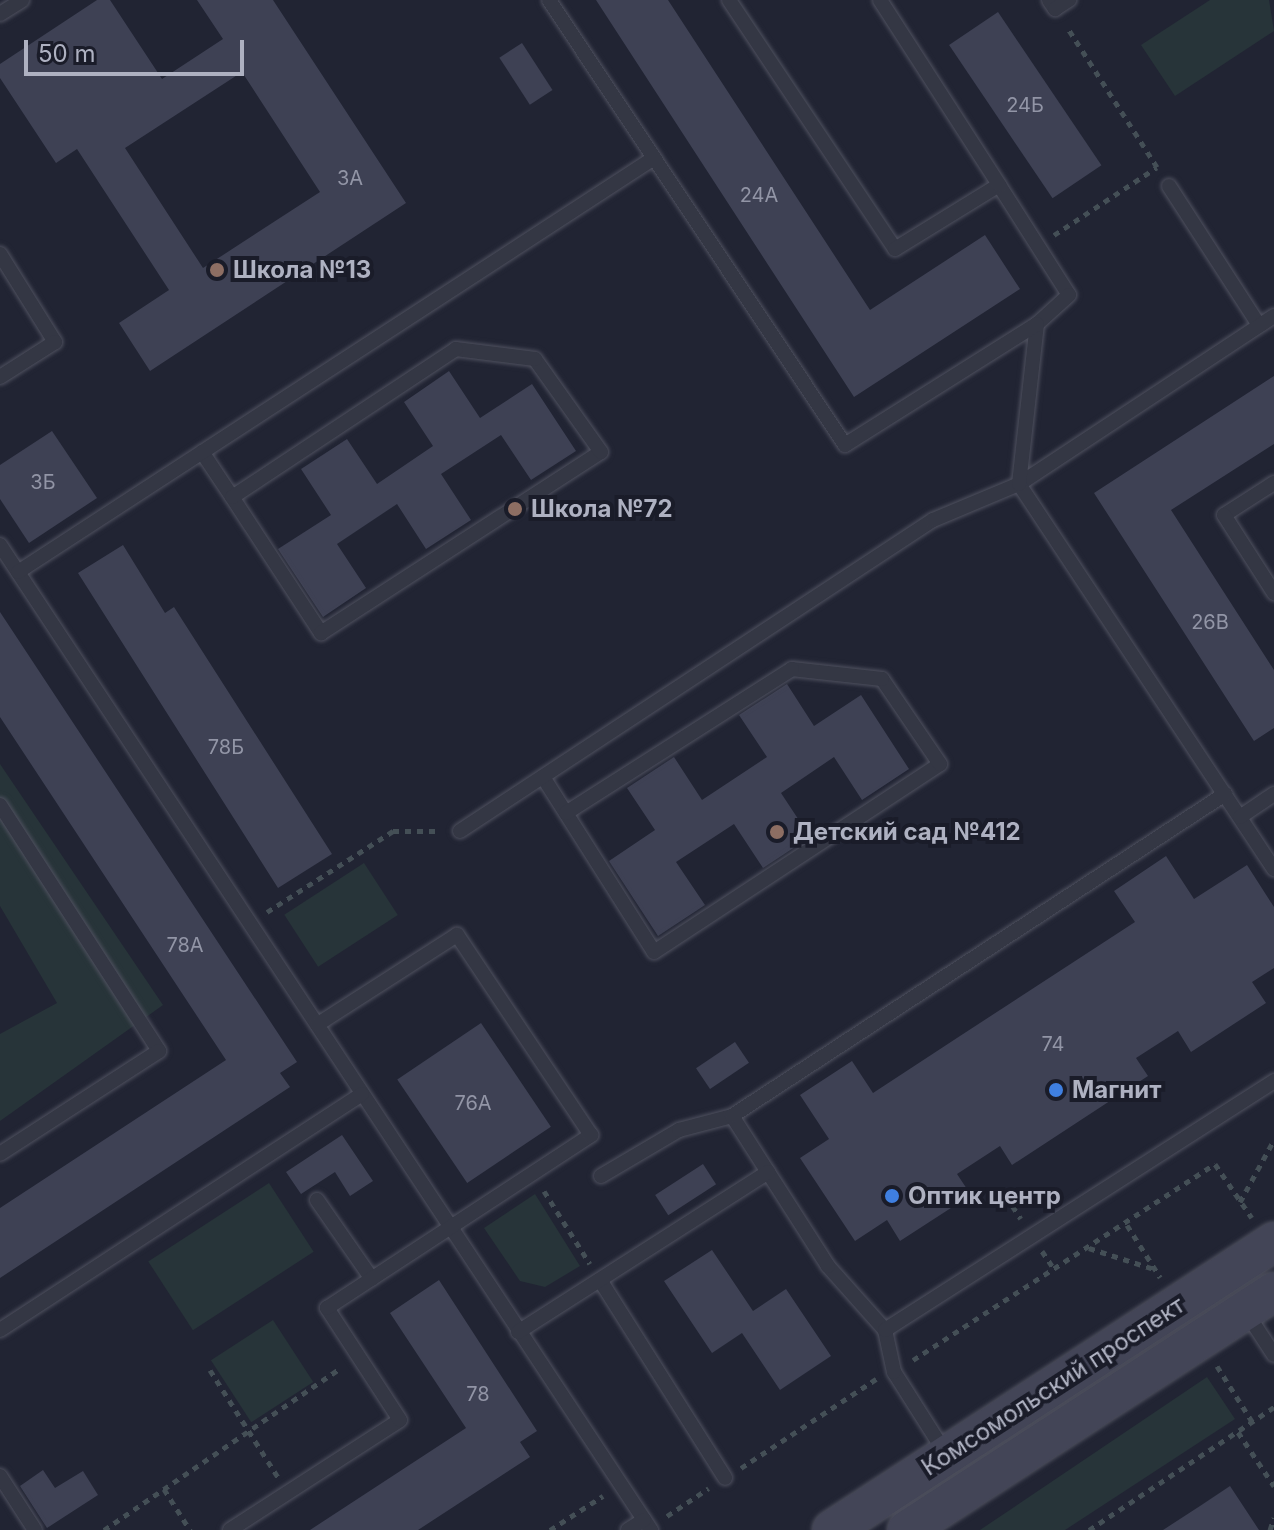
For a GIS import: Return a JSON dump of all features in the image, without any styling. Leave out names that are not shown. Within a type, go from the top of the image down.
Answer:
[{"type":"main road","name":"Комсомольский проспект","points":[[832,1530],[1273,1243]]},
{"type":"main road","points":[[1222,1275],[1260,1301]]},
{"type":"main road","name":"Комсомольский проспект","points":[[907,1530],[1260,1301]]},
{"type":"main road","points":[[1093,1410],[1117,1380],[1156,1351],[1151,1333],[1128,1337]]},
{"type":"lane","points":[[0,14],[22,0]]},
{"type":"lane","points":[[549,0],[845,445],[1037,324],[1069,295],[880,0]]},
{"type":"lane","points":[[729,0],[895,249],[999,185]]},
{"type":"lane","points":[[1052,5],[1069,0]]},
{"type":"lane","points":[[18,572],[654,158]]},
{"type":"lane","points":[[1169,186],[1259,325]]},
{"type":"lane","points":[[0,254],[55,342],[0,377]]},
{"type":"lane","points":[[460,831],[933,520],[1019,484],[1274,316]]},
{"type":"lane","points":[[1037,324],[1019,484],[1272,861]]},
{"type":"lane","points":[[202,452],[321,633],[601,452],[535,359],[456,349],[232,497]]},
{"type":"lane","points":[[1274,483],[1224,515],[1274,593]]},
{"type":"lane","points":[[1,549],[648,1526],[628,1530]]},
{"type":"lane","points":[[543,777],[654,952],[940,764],[882,679],[792,669],[566,813]]},
{"type":"lane","points":[[601,1176],[679,1130],[732,1116],[1225,794]]},
{"type":"lane","points":[[1240,817],[1274,794]]},
{"type":"lane","points":[[0,805],[159,1051],[0,1154]]},
{"type":"lane","points":[[230,1530],[400,1420],[327,1308],[591,1135],[457,935],[317,1025]]},
{"type":"lane","points":[[885,1330],[1274,1081]]},
{"type":"lane","points":[[0,1330],[362,1094]]},
{"type":"lane","points":[[732,1116],[828,1266],[885,1330],[894,1372],[946,1455]]},
{"type":"lane","points":[[518,1332],[768,1172]]},
{"type":"lane","points":[[317,1200],[372,1279]]},
{"type":"lane","points":[[600,1280],[725,1478]]},
{"type":"lane","points":[[1260,1301],[1274,1355]]},
{"type":"lane","points":[[0,1476],[35,1530]]},
{"type":"path","points":[[1039,245],[1157,167],[1052,5]]},
{"type":"path","points":[[250,923],[393,831],[460,831]]},
{"type":"path","points":[[1240,1202],[1274,1140]]},
{"type":"path","points":[[648,1526],[1089,1248],[1215,1164],[1273,1243]]},
{"type":"path","points":[[533,1173],[600,1280]]},
{"type":"path","points":[[1089,1248],[1155,1270]]},
{"type":"path","points":[[104,1530],[358,1356]]},
{"type":"path","points":[[210,1370],[288,1492]]},
{"type":"path","points":[[1089,1530],[1274,1407]]},
{"type":"path","points":[[1238,1432],[1274,1486]]},
{"type":"path","points":[[550,1530],[620,1484]]},
{"type":"path","points":[[164,1489],[190,1530]]},
{"type":"path","points":[[1270,1530],[1274,1518]]},
{"type":"shaded area","points":[[1210,0],[1269,0],[1274,31],[1175,96],[1141,45]]},
{"type":"shaded area","points":[[0,764],[163,1005],[0,1121],[0,1034],[57,1003],[0,906]]},
{"type":"shaded area","points":[[364,863],[398,915],[318,967],[284,915]]},
{"type":"shaded area","points":[[269,1183],[314,1252],[193,1330],[148,1261]]},
{"type":"shaded area","points":[[535,1194],[580,1266],[545,1287],[520,1281],[484,1228]]},
{"type":"shaded area","points":[[273,1320],[313,1382],[251,1422],[211,1360]]},
{"type":"shaded area","points":[[1207,1377],[1235,1419],[1065,1530],[980,1530]]},
{"type":"building","points":[[97,0],[110,0],[162,79],[223,39],[197,0],[273,0],[406,203],[150,371],[119,323],[169,290],[77,149],[56,163],[0,78],[0,64]],"holes":[[[242,72],[320,192],[203,268],[125,148]]]},
{"type":"building","points":[[596,0],[668,0],[870,310],[985,235],[1020,289],[854,397]]},
{"type":"building","points":[[998,12],[1101,165],[1053,198],[949,45]]},
{"type":"building","points":[[522,43],[552,90],[530,105],[499,58]]},
{"type":"building","points":[[449,371],[480,418],[532,384],[576,451],[531,480],[501,435],[441,474],[471,520],[426,549],[397,504],[337,544],[366,588],[323,617],[278,549],[331,515],[301,469],[347,439],[377,484],[433,446],[404,402]]},
{"type":"building","points":[[1274,376],[1274,444],[1171,510],[1274,670],[1274,728],[1254,741],[1094,493]]},
{"type":"building","points":[[52,431],[97,498],[29,543],[0,499],[0,465]]},
{"type":"building","points":[[123,545],[165,613],[174,607],[332,854],[278,888],[78,573]]},
{"type":"building","points":[[0,612],[297,1062],[280,1073],[290,1087],[0,1278],[0,1208],[226,1060],[0,717]]},
{"type":"building","points":[[787,684],[814,726],[861,695],[909,769],[862,800],[834,757],[781,793],[810,837],[763,868],[734,824],[676,862],[705,905],[658,936],[609,861],[655,830],[627,788],[674,757],[702,800],[767,757],[739,715]]},
{"type":"building","points":[[1166,856],[1194,899],[1247,865],[1274,907],[1274,968],[1252,982],[1266,1003],[1191,1052],[1178,1031],[1136,1058],[1148,1076],[1012,1165],[1000,1146],[957,1174],[971,1195],[900,1241],[887,1220],[855,1241],[800,1158],[829,1139],[800,1095],[852,1061],[873,1093],[1135,922],[1114,891]]},
{"type":"building","points":[[481,1023],[551,1127],[467,1183],[397,1079]]},
{"type":"building","points":[[735,1042],[749,1063],[710,1089],[696,1068]]},
{"type":"building","points":[[342,1135],[373,1181],[350,1196],[335,1172],[301,1194],[286,1172]]},
{"type":"building","points":[[703,1164],[716,1184],[668,1215],[655,1195]]},
{"type":"building","points":[[712,1250],[753,1311],[786,1289],[831,1356],[780,1390],[742,1333],[712,1353],[664,1281]]},
{"type":"building","points":[[439,1280],[537,1431],[520,1442],[530,1457],[418,1530],[310,1530],[466,1428],[390,1313]]},
{"type":"building","points":[[43,1470],[55,1488],[83,1471],[98,1495],[47,1528],[20,1486]]},
{"type":"building","points":[[1230,1486],[1259,1530],[1163,1530],[1200,1506]]},
{"type":"place","name":"Школа №13","points":[[217,270]]},
{"type":"place","name":"Школа №72","points":[[515,509]]},
{"type":"place","name":"Детский сад №412","points":[[777,832]]},
{"type":"place","name":"Магнит","points":[[1056,1090]]},
{"type":"place","name":"Оптик центр","points":[[892,1196]]}]
